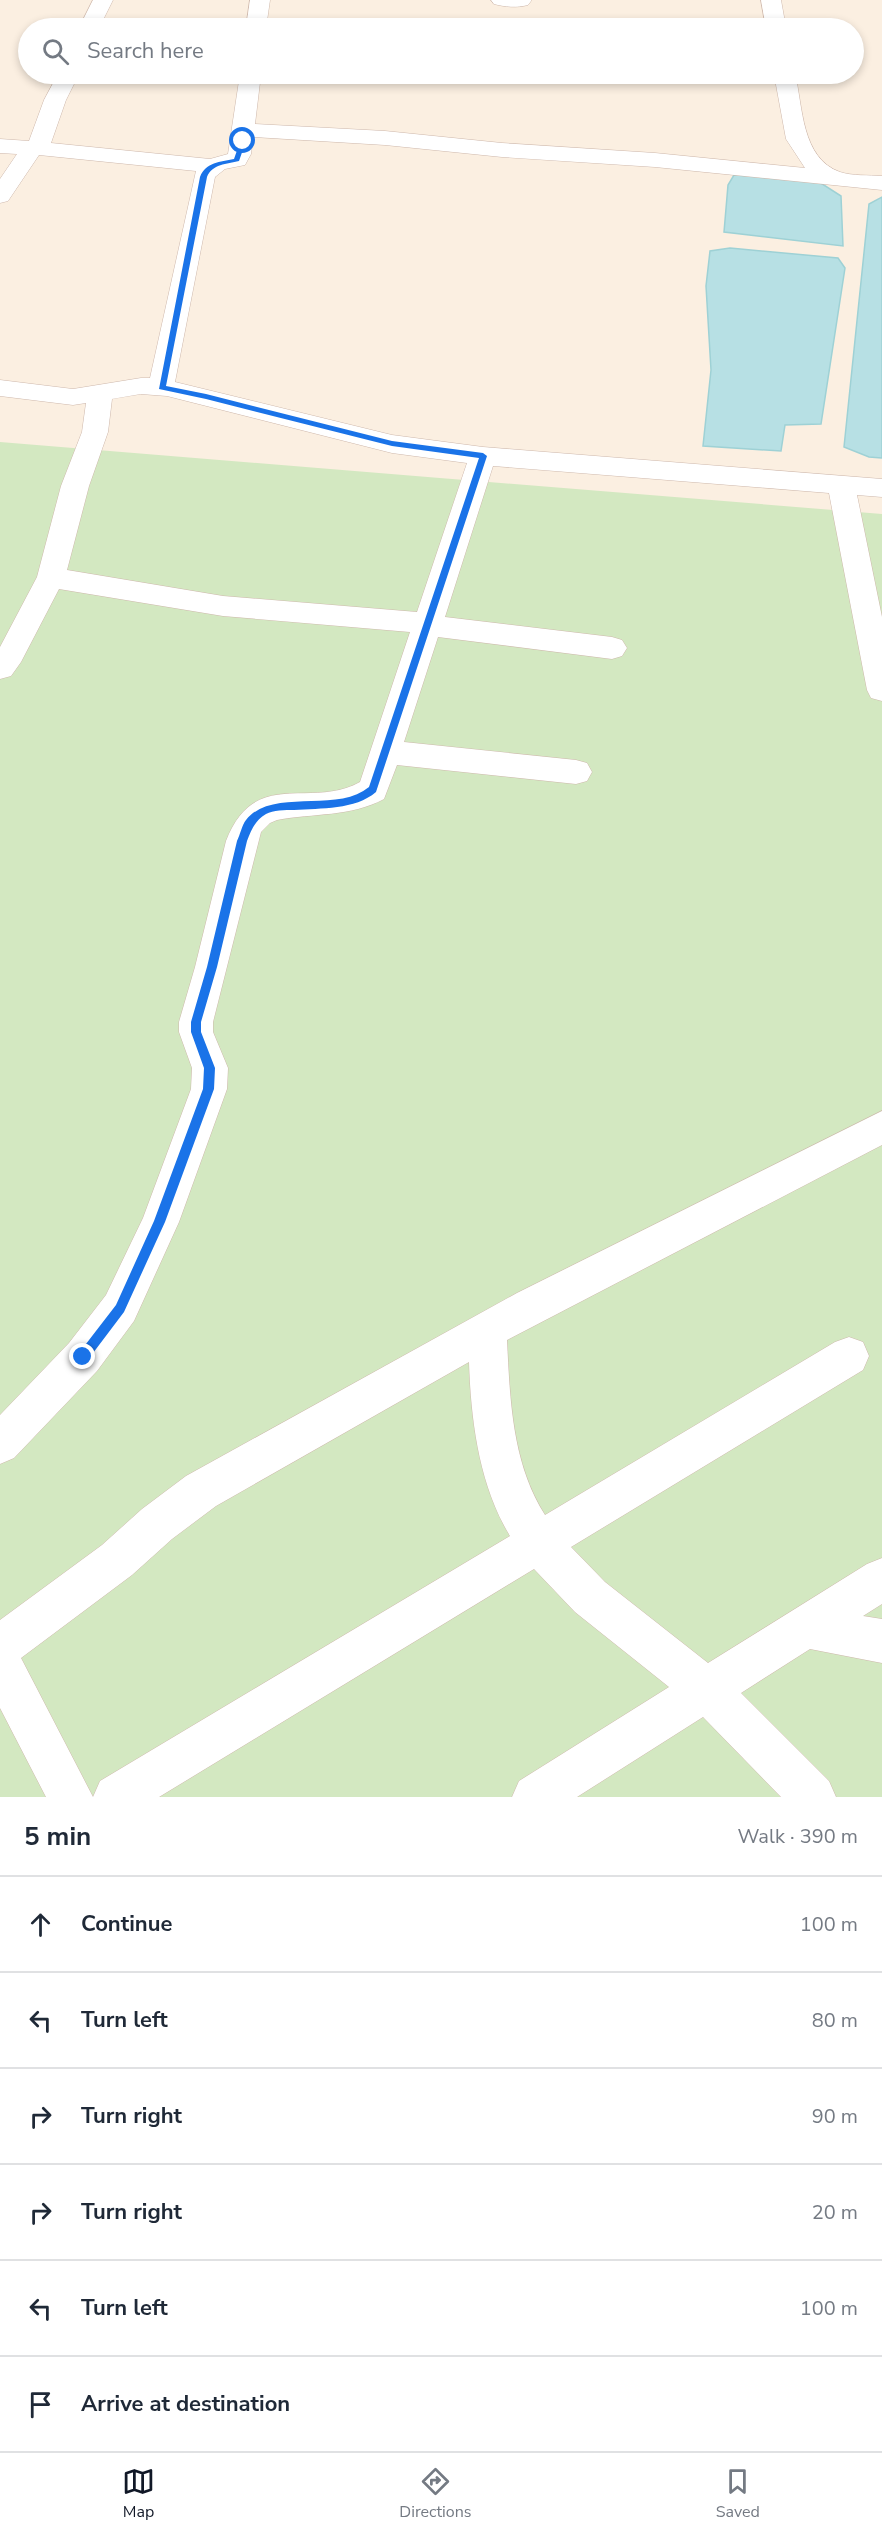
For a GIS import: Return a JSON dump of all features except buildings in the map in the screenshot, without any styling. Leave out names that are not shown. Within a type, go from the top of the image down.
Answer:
[{"type":"street","points":[[94,18],[103,0]]},
{"type":"street","points":[[257,18],[260,0]]},
{"type":"street","points":[[771,0],[774,18]]},
{"type":"street","points":[[0,196],[35,147],[63,84]]},
{"type":"street","points":[[161,387],[206,170],[223,163],[244,130],[250,84]]},
{"type":"street","points":[[787,84],[797,139],[810,161],[833,178]]},
{"type":"street","points":[[244,130],[396,139],[502,150],[656,160],[882,183]]},
{"type":"street","points":[[0,146],[223,163]]},
{"type":"street","points":[[0,388],[73,397],[141,386],[161,387],[206,396],[392,444],[483,456],[882,488]]},
{"type":"street","points":[[0,668],[11,654],[51,577],[75,486],[95,432],[100,393]]},
{"type":"street","points":[[0,1444],[83,1357],[120,1308],[160,1222],[208,1089],[210,1068],[196,1032],[196,1022],[212,967],[242,841],[250,822],[263,811],[282,807],[339,803],[364,797],[373,789],[483,456]]},
{"type":"street","points":[[841,485],[882,690]]},
{"type":"street","points":[[51,577],[223,606],[427,624],[612,648]]},
{"type":"street","points":[[385,752],[576,772]]},
{"type":"street","points":[[0,1647],[117,1560],[157,1524],[201,1491],[531,1306],[882,1127]]},
{"type":"street","points":[[487,1331],[491,1413],[502,1463],[518,1510],[539,1543],[590,1597],[706,1689],[813,1797]]},
{"type":"street","points":[[116,1797],[849,1356]]},
{"type":"street","points":[[535,1797],[882,1579]]},
{"type":"street","points":[[805,1627],[882,1641]]},
{"type":"street","points":[[0,1663],[70,1797]]},
{"type":"green space","points":[[0,442],[882,514],[882,1797],[0,1797]]},
{"type":"water","points":[[734,175],[813,178],[841,196],[843,246],[724,232],[728,185]]},
{"type":"water","points":[[882,197],[882,458],[869,457],[844,447],[869,204]]},
{"type":"water","points":[[730,248],[838,258],[845,268],[821,424],[785,425],[781,451],[703,446],[711,370],[706,286],[710,251]]},
{"type":"route","points":[[83,1357],[120,1308],[160,1222],[208,1089],[210,1068],[196,1032],[196,1022],[212,967],[242,841],[250,822],[263,811],[282,807],[339,803],[364,797],[373,789],[483,456],[392,444],[206,396],[161,387],[206,170],[220,163],[237,160],[243,141]]}]
